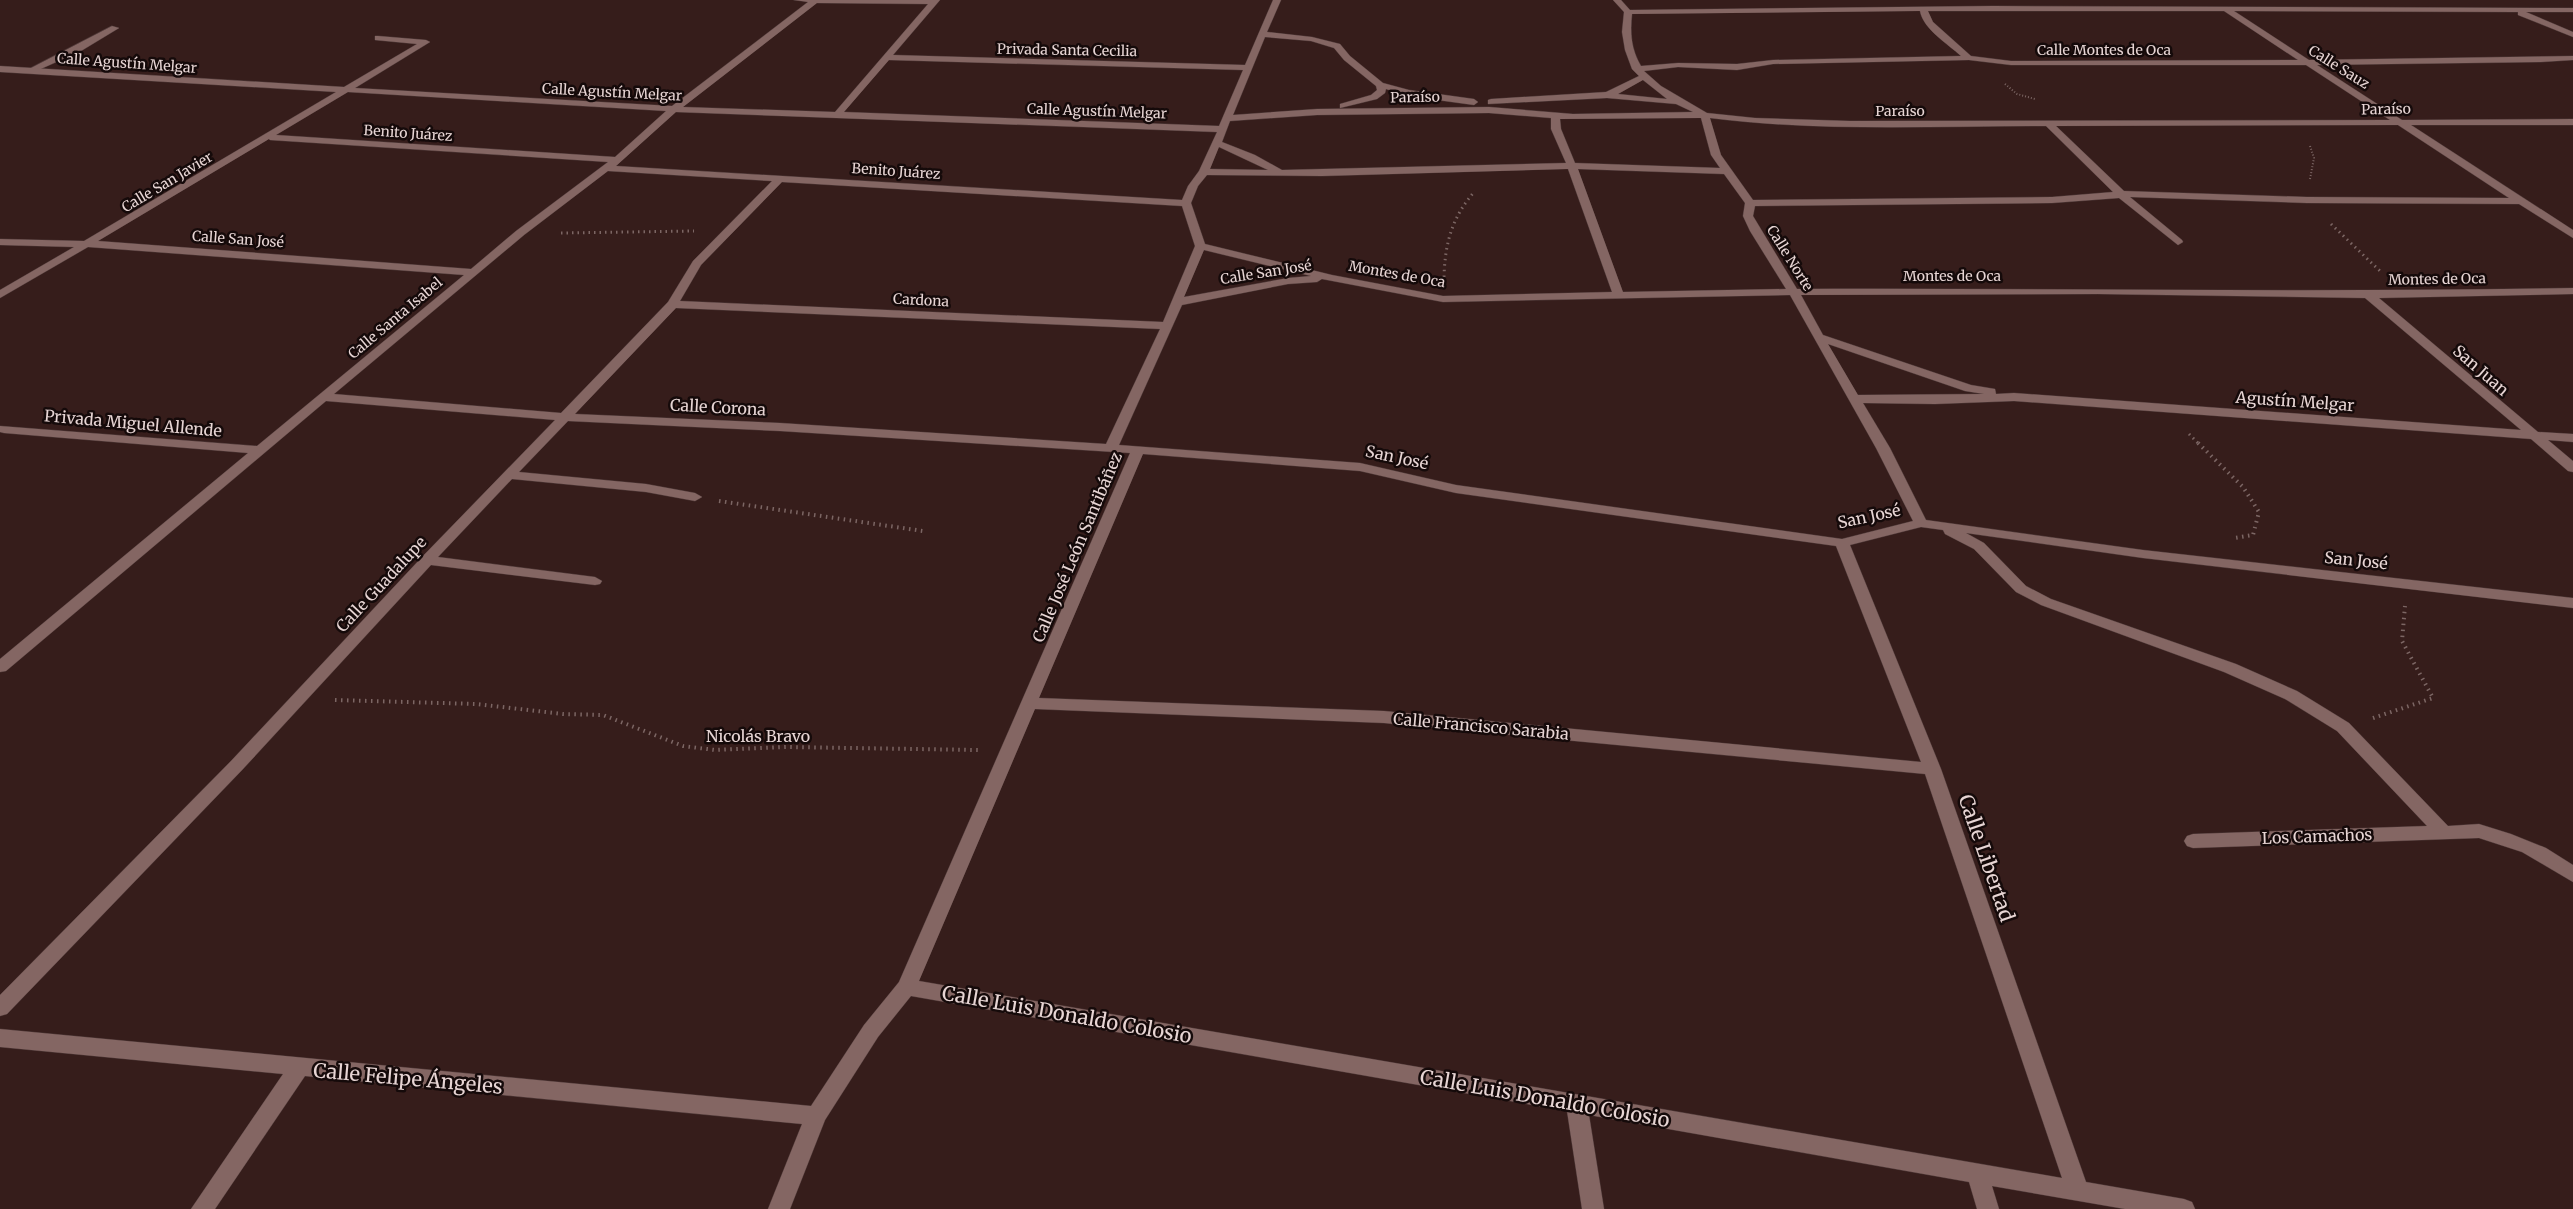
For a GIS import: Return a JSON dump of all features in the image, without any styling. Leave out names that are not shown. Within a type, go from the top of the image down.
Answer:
[{"type":"street","points":[[798,0],[935,1]]},
{"type":"street","name":"Calle Santa Isabel","points":[[0,667],[520,233],[606,168],[674,109],[815,0]]},
{"type":"street","points":[[1200,246],[1186,203],[1193,186],[1204,172],[1277,0]]},
{"type":"street","points":[[1617,0],[1628,12],[2176,8],[2573,10]]},
{"type":"street","points":[[2176,8],[2194,0]]},
{"type":"street","name":"Calle Sauz","points":[[2212,0],[2573,235]]},
{"type":"street","points":[[2356,0],[2372,9]]},
{"type":"street","points":[[2502,0],[2514,10],[2573,35]]},
{"type":"street","points":[[836,116],[935,1]]},
{"type":"street","points":[[1924,9],[1925,17],[1930,24],[1969,58]]},
{"type":"street","points":[[1628,12],[1625,26],[1636,69],[1658,90],[1705,115]]},
{"type":"street","points":[[31,70],[78,49],[115,27]]},
{"type":"street","points":[[1262,34],[1312,39],[1337,46],[1347,58],[1380,85],[1408,93],[1478,103],[1607,95],[1679,103]]},
{"type":"street","name":"Calle San Javier","points":[[0,295],[5,288],[90,244],[426,42],[378,38]]},
{"type":"street","name":"Privada Santa Cecilia","points":[[885,57],[1248,68]]},
{"type":"street","name":"Calle Montes de Oca","points":[[1636,69],[1678,65],[1737,67],[1773,62],[1969,58],[1989,61],[2113,64],[2573,58]]},
{"type":"street","name":"Calle Agustín Melgar","points":[[0,69],[674,109],[836,116],[1225,123]]},
{"type":"street","points":[[1574,117],[1607,95],[1643,77]]},
{"type":"street","points":[[1317,112],[1374,97],[1382,91],[1380,85]]},
{"type":"street","points":[[1453,110],[1478,103]]},
{"type":"street","name":"Paraíso","points":[[1225,123],[1317,112],[1489,110],[1574,117],[1705,115],[1783,123],[2050,125],[2571,123]]},
{"type":"street","points":[[1555,114],[1556,129],[1619,295]]},
{"type":"street","name":"Calle Norte","points":[[1705,115],[1716,155],[1750,203],[1748,216],[1755,231],[1794,292],[1883,448],[1921,523]]},
{"type":"street","points":[[2050,125],[2121,194],[2178,242]]},
{"type":"street","name":"Benito Juárez","points":[[270,137],[616,160]]},
{"type":"street","points":[[1216,143],[1252,157],[1280,172]]},
{"type":"street","points":[[1204,172],[1571,166],[1726,171]]},
{"type":"street","name":"Benito Juárez","points":[[606,168],[1186,203]]},
{"type":"street","name":"Calle Guadalupe","points":[[0,1008],[299,699],[427,560],[673,304],[697,264],[780,178]]},
{"type":"street","points":[[1750,203],[2052,200],[2121,194],[2173,193],[2307,200],[2520,201]]},
{"type":"street","name":"Calle San José","points":[[0,242],[90,244],[474,272]]},
{"type":"street","name":"Calle San José","points":[[1200,246],[1332,278]]},
{"type":"street","name":"Calle José León Santibáñez","points":[[779,1209],[816,1116],[871,1031],[907,987],[1138,450],[1111,448],[1178,302],[1200,246]]},
{"type":"street","name":"Calle San José","points":[[1178,302],[1287,281],[1332,278]]},
{"type":"street","name":"Montes de Oca","points":[[1332,278],[1443,299],[1794,292],[2098,291],[2368,295],[2573,291]]},
{"type":"street","name":"San Juan","points":[[2368,295],[2573,468]]},
{"type":"street","name":"Cardona","points":[[673,304],[1167,326]]},
{"type":"street","name":"Agustín Melgar","points":[[1818,337],[1970,388],[2014,398]]},
{"type":"street","name":"Calle Corona","points":[[323,397],[566,417],[780,427],[1111,448]]},
{"type":"street","name":"Agustín Melgar","points":[[1853,399],[2014,398],[2573,438]]},
{"type":"street","name":"Privada Miguel Allende","points":[[4,429],[260,450]]},
{"type":"street","name":"San José","points":[[1138,450],[1360,467],[1456,489],[1842,543],[1921,523],[2143,554],[2573,603]]},
{"type":"street","points":[[511,475],[646,488],[695,497]]},
{"type":"street","points":[[1921,523],[1958,533],[1972,542],[2021,590],[2046,602],[2230,668],[2291,695],[2343,727],[2442,831]]},
{"type":"street","name":"Calle Libertad","points":[[1842,543],[1932,769],[2078,1192]]},
{"type":"street","points":[[427,560],[595,581]]},
{"type":"street","name":"Calle Francisco Sarabia","points":[[1029,703],[1384,717],[1932,769]]},
{"type":"street","name":"Los Camachos","points":[[2193,841],[2479,831],[2521,842],[2560,864],[2573,875]]},
{"type":"street","name":"Calle Luis Donaldo Colosio","points":[[907,987],[2184,1209]]},
{"type":"street","name":"Calle Felipe Ángeles","points":[[0,1038],[816,1116]]},
{"type":"street","points":[[202,1209],[300,1067]]},
{"type":"street","points":[[1576,1103],[1593,1209]]},
{"type":"street","points":[[1977,1173],[1988,1209]]},
{"type":"path","points":[[1989,61],[2010,90],[2038,100]]},
{"type":"path","points":[[1443,299],[1444,249],[1457,211],[1485,180],[1504,168]]},
{"type":"path","points":[[520,233],[728,231]]},
{"type":"path","points":[[2163,408],[2243,487],[2259,513],[2253,535],[2231,539]]},
{"type":"path","points":[[695,497],[923,531]]},
{"type":"path","points":[[2343,727],[2433,698],[2402,641],[2407,584]]},
{"type":"path","name":"Nicolás Bravo","points":[[299,699],[465,703],[563,714],[603,715],[684,746],[715,750],[787,747],[1008,751]]}]
